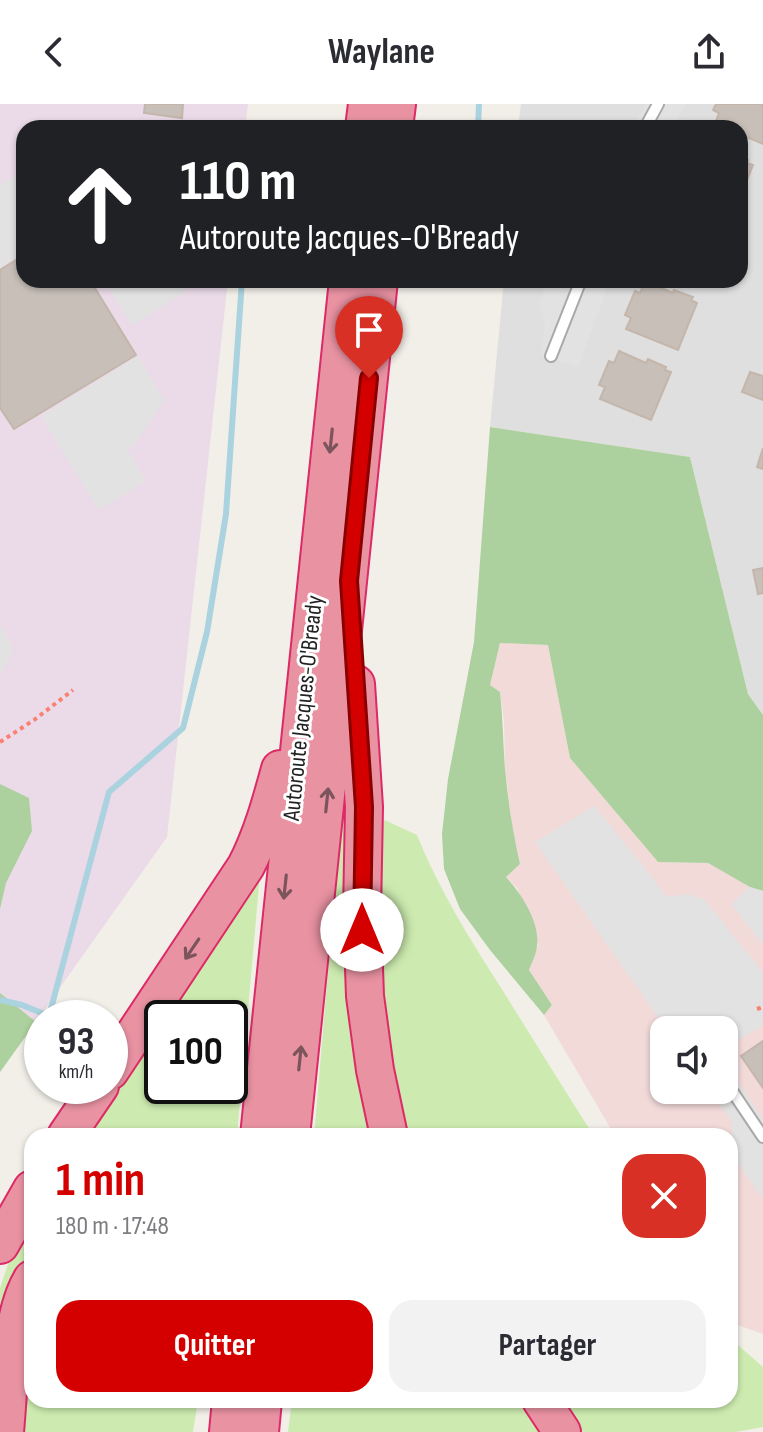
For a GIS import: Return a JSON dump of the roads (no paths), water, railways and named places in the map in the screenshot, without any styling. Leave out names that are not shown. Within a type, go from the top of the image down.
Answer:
[{"type":"highway","name":"Autoroute Jacques-O'Bready","points":[[260,1128],[347,288]]},
{"type":"highway","name":"Autoroute Jacques-O'Bready","points":[[292,1128],[378,288]]},
{"type":"highway","points":[[349,581],[364,807],[362,947],[365,996],[373,1058],[387,1128]]},
{"type":"highway","points":[[128,1044],[230,892],[254,849],[274,791],[310,643]]},
{"type":"highway","points":[[71,1128],[88,1104]]},
{"type":"highway","points":[[0,1245],[24,1203]]},
{"type":"highway","points":[[5,1432],[15,1331],[24,1296]]},
{"type":"highway","points":[[224,1408],[227,1432]]},
{"type":"highway","points":[[227,1432],[230,1408]]},
{"type":"highway","points":[[260,1432],[262,1408]]},
{"type":"highway","points":[[546,1408],[562,1432]]},
{"type":"lane","points":[[551,356],[578,288]]},
{"type":"lane","points":[[738,1100],[763,1137]]},
{"type":"waterway","points":[[478,120],[479,104]]},
{"type":"waterway","points":[[53,1000],[109,792],[183,728],[207,632],[226,514],[241,288]]},
{"type":"waterway","points":[[0,1000],[24,1006]]}]
